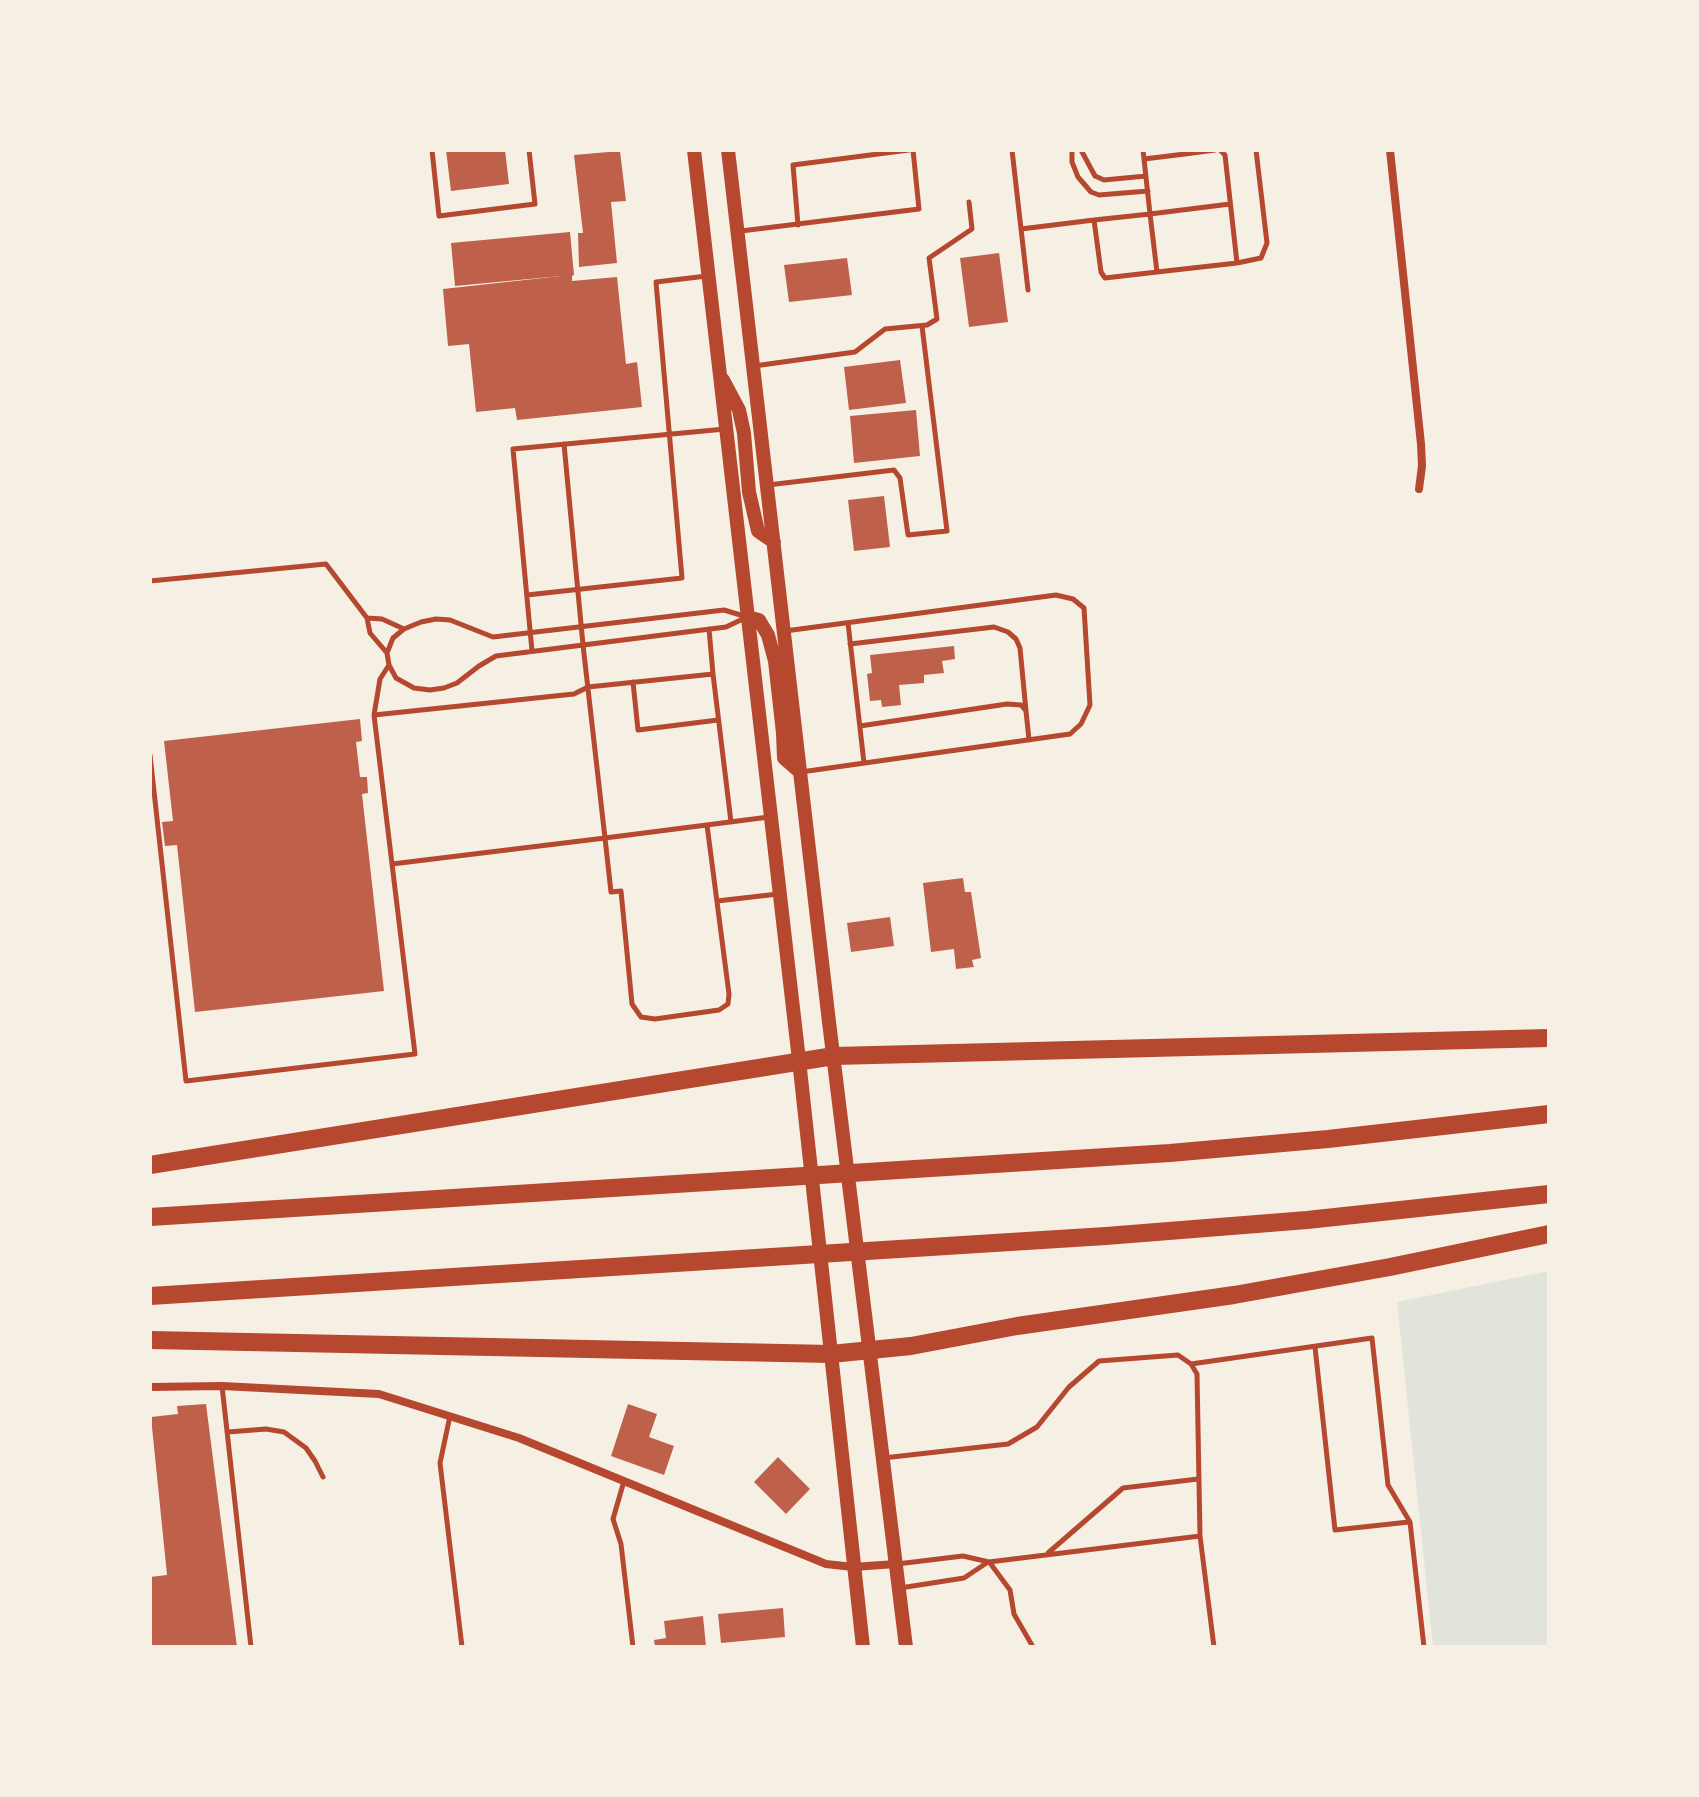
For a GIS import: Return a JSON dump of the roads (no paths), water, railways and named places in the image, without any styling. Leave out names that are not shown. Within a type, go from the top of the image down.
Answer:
[{"type":"highway","points":[[150,1165],[834,1056],[1549,1038]]},
{"type":"highway","points":[[150,1217],[1170,1153],[1549,1114]]},
{"type":"highway","points":[[150,1296],[1106,1236],[1291,1221],[1549,1194]]},
{"type":"highway","points":[[150,1340],[831,1354],[911,1346],[978,1332],[1234,1295],[1549,1234]]},
{"type":"main road","points":[[694,150],[863,1647]]},
{"type":"main road","points":[[728,150],[868,1350],[906,1647]]},
{"type":"main road","points":[[719,373],[739,410],[751,504],[758,531],[774,542]]},
{"type":"main road","points":[[747,617],[759,620],[768,635],[775,661],[784,758],[800,772]]},
{"type":"street","points":[[1390,150],[1421,444],[1419,489]]},
{"type":"street","points":[[150,1387],[222,1386],[379,1394],[519,1438],[826,1564],[853,1567],[896,1564]]},
{"type":"lane","points":[[432,150],[439,216],[535,204],[529,150]]},
{"type":"lane","points":[[738,231],[798,225],[919,209],[911,150],[793,165],[798,225]]},
{"type":"lane","points":[[1012,150],[1028,290]]},
{"type":"lane","points":[[1072,150],[1072,162],[1078,177],[1091,192],[1099,195],[1148,191]]},
{"type":"lane","points":[[1081,150],[1095,176],[1104,180],[1146,176]]},
{"type":"lane","points":[[1143,150],[1157,272]]},
{"type":"lane","points":[[1144,159],[1218,150],[1225,155],[1237,263]]},
{"type":"lane","points":[[1094,220],[1101,272],[1105,278],[1261,258],[1267,243],[1256,150]]},
{"type":"lane","points":[[753,366],[855,352],[885,329],[922,326],[937,319],[929,258],[972,229],[969,202]]},
{"type":"lane","points":[[1021,229],[1230,204]]},
{"type":"lane","points":[[527,595],[682,578],[656,282],[708,276]]},
{"type":"lane","points":[[767,485],[894,470],[900,478],[908,535],[947,531],[922,326]]},
{"type":"lane","points":[[532,651],[513,449],[726,429]]},
{"type":"lane","points":[[564,444],[611,892],[621,891],[632,1004],[641,1017],[655,1019],[719,1010],[728,1004],[707,825]]},
{"type":"lane","points":[[150,581],[326,564],[367,618],[370,633],[387,653],[396,678],[414,688],[430,690],[457,683],[496,656],[726,627],[747,617]]},
{"type":"lane","points":[[784,632],[1056,595],[1073,599],[1084,608],[1090,705],[1081,724],[1070,734],[800,772]]},
{"type":"lane","points":[[387,653],[393,638],[404,629],[436,619],[450,620],[493,637],[724,610],[747,617]]},
{"type":"lane","points":[[367,618],[382,619],[404,629]]},
{"type":"lane","points":[[848,623],[864,763]]},
{"type":"lane","points":[[850,644],[994,627],[1008,632],[1020,648],[1029,740]]},
{"type":"lane","points":[[709,629],[731,822]]},
{"type":"lane","points":[[150,755],[186,1081],[415,1054],[374,715],[380,679],[389,665]]},
{"type":"lane","points":[[374,715],[574,694],[588,687],[713,674]]},
{"type":"lane","points":[[633,682],[638,730],[718,720]]},
{"type":"lane","points":[[860,726],[1007,704],[1021,705],[1026,711]]},
{"type":"lane","points":[[392,864],[770,817]]},
{"type":"lane","points":[[717,901],[779,894]]},
{"type":"lane","points":[[1191,1364],[1372,1338],[1388,1485],[1410,1522],[1424,1647]]},
{"type":"lane","points":[[1315,1347],[1335,1530],[1410,1522]]},
{"type":"lane","points":[[882,1458],[1008,1444],[1037,1427],[1069,1387],[1099,1361],[1178,1355],[1191,1364],[1197,1374],[1200,1536],[1214,1647]]},
{"type":"lane","points":[[222,1386],[251,1647]]},
{"type":"lane","points":[[450,1416],[440,1463],[462,1647]]},
{"type":"lane","points":[[228,1432],[266,1429],[284,1432],[306,1448],[323,1477]]},
{"type":"lane","points":[[1046,1555],[1123,1488],[1198,1479]]},
{"type":"lane","points":[[624,1481],[613,1519],[621,1544],[633,1647]]},
{"type":"lane","points":[[896,1564],[963,1556],[989,1562],[1200,1536]]},
{"type":"lane","points":[[899,1588],[964,1578],[989,1562]]},
{"type":"lane","points":[[989,1562],[1010,1590],[1014,1614],[1033,1647]]}]
